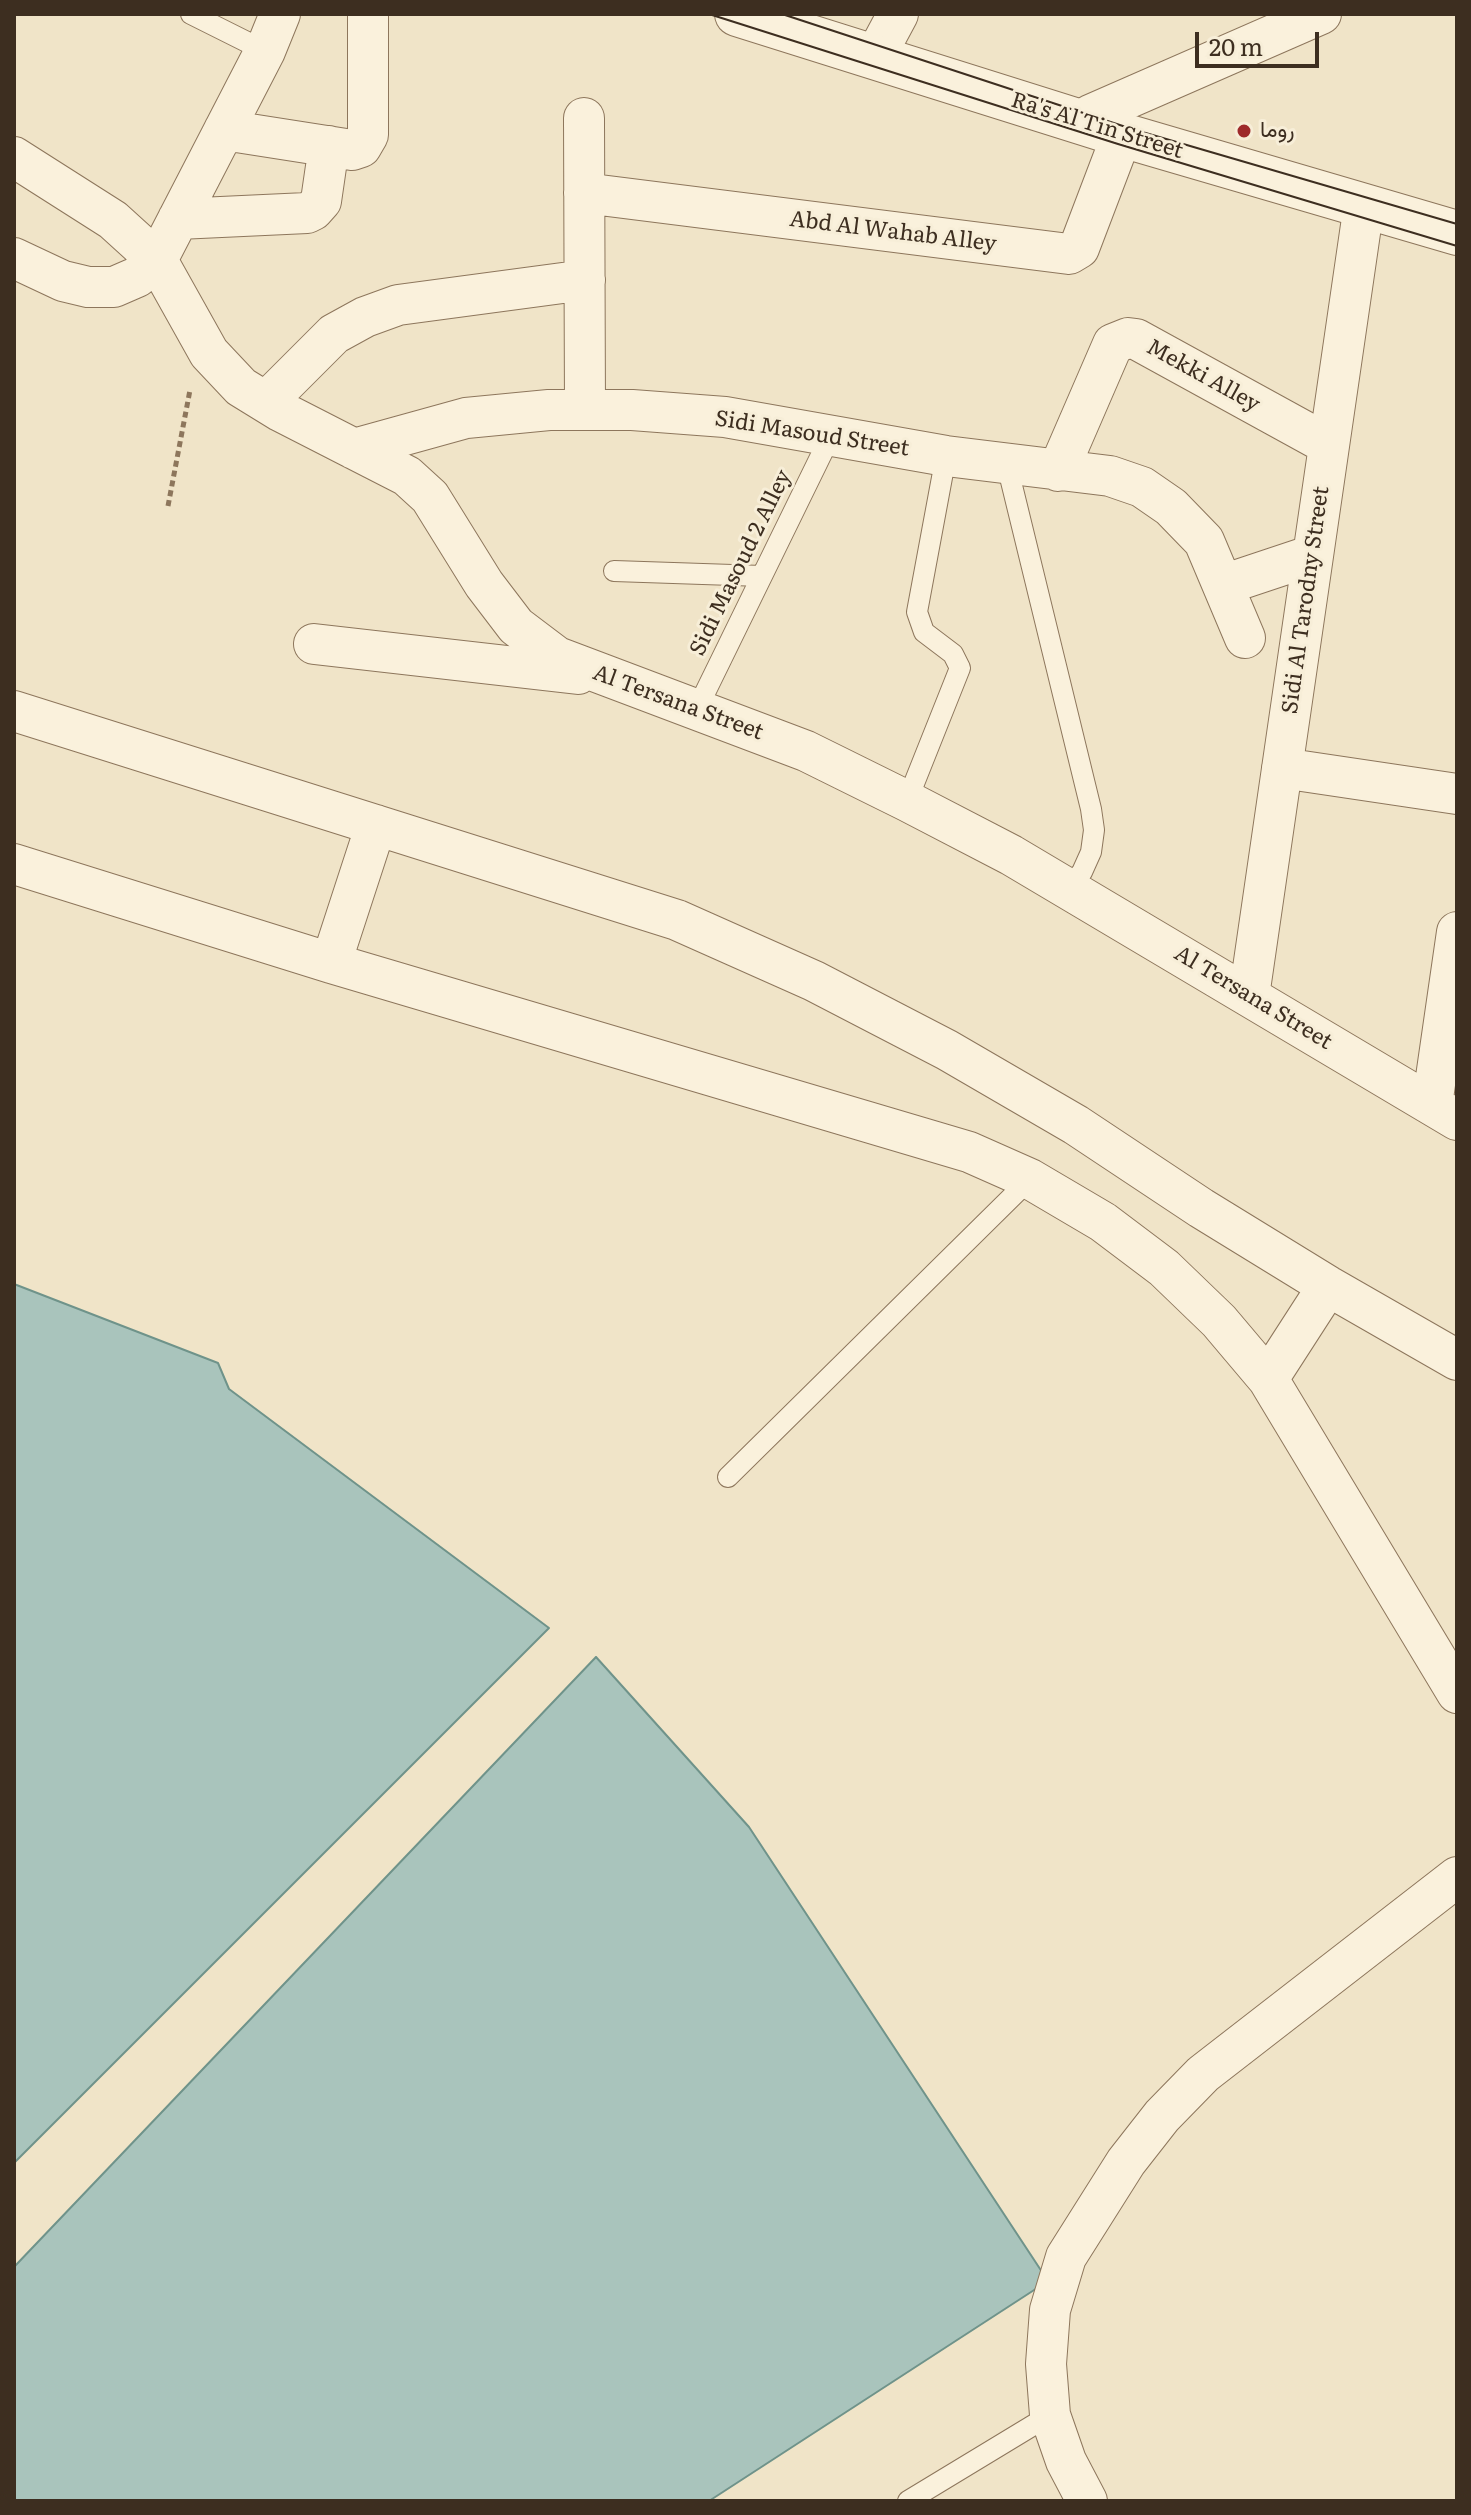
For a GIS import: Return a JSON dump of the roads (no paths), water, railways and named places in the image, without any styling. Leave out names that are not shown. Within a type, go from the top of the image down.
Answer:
[{"type":"street","points":[[14,258],[63,281],[88,287],[114,287],[137,277],[157,260],[265,51],[280,14]]},
{"type":"street","points":[[224,130],[357,150],[367,140],[368,14]]},
{"type":"street","name":"Ra's Al Tin Street","points":[[737,14],[1103,129],[1457,233]]},
{"type":"street","points":[[875,57],[898,14]]},
{"type":"street","points":[[1103,129],[1090,115],[1321,14]]},
{"type":"street","points":[[584,118],[585,410]]},
{"type":"street","name":"Abd Al Wahab Alley","points":[[584,193],[1069,254],[1079,248],[1103,129]]},
{"type":"street","points":[[178,219],[307,213],[321,201],[329,146]]},
{"type":"street","name":"Al Tersana Street","points":[[14,157],[113,220],[157,260],[209,353],[241,387],[407,476],[430,497],[484,584],[516,626],[557,657],[806,751],[907,801],[1068,888],[1444,1112]]},
{"type":"street","name":"Sidi Al Tarodny Street","points":[[1249,996],[1364,205]]},
{"type":"street","points":[[266,402],[334,334],[365,317],[398,305],[585,280]]},
{"type":"street","name":"Mekki Alley","points":[[1058,471],[1113,344],[1128,338],[1136,339],[1329,445]]},
{"type":"street","name":"Sidi Masoud Street","points":[[354,449],[466,418],[549,410],[632,410],[725,417],[946,456],[1110,476],[1142,487],[1171,507],[1204,541],[1245,638]]},
{"type":"street","points":[[1223,585],[1313,555]]},
{"type":"street","points":[[314,644],[606,677]]},
{"type":"street","points":[[14,711],[677,920],[814,981],[947,1050],[1076,1125],[1201,1208],[1457,1360]]},
{"type":"street","points":[[1282,768],[1457,794]]},
{"type":"street","points":[[331,963],[376,825]]},
{"type":"street","points":[[14,864],[331,963],[969,1152],[1030,1179],[1103,1222],[1164,1268],[1219,1321],[1268,1379],[1457,1693]]},
{"type":"street","points":[[1444,1112],[1455,957]]},
{"type":"street","points":[[1268,1379],[1328,1286]]},
{"type":"street","points":[[1087,2501],[1066,2461],[1050,2415],[1046,2364],[1050,2310],[1066,2257],[1126,2162],[1162,2116],[1203,2074],[1457,1877]]},
{"type":"lane","points":[[191,14],[265,51]]},
{"type":"lane","name":"Sidi Masoud 2 Alley","points":[[696,711],[830,437]]},
{"type":"lane","points":[[907,801],[960,668],[953,654],[924,632],[917,612],[946,456]]},
{"type":"lane","points":[[1007,465],[1092,820],[1091,852],[1082,872],[1068,888]]},
{"type":"lane","points":[[614,571],[762,576]]},
{"type":"lane","points":[[728,1477],[1030,1179]]},
{"type":"lane","points":[[908,2501],[1050,2415]]},
{"type":"water","points":[[14,1284],[218,1363],[229,1389],[549,1628],[14,2163]]},
{"type":"water","points":[[596,1657],[749,1827],[1048,2281],[709,2501],[14,2501],[14,2267]]},
{"type":"tram line","points":[[709,14],[1118,144],[1457,246]]},
{"type":"tram line","points":[[782,14],[1132,129],[1457,224]]},
{"type":"place","name":"روما","points":[[1244,131]]}]
